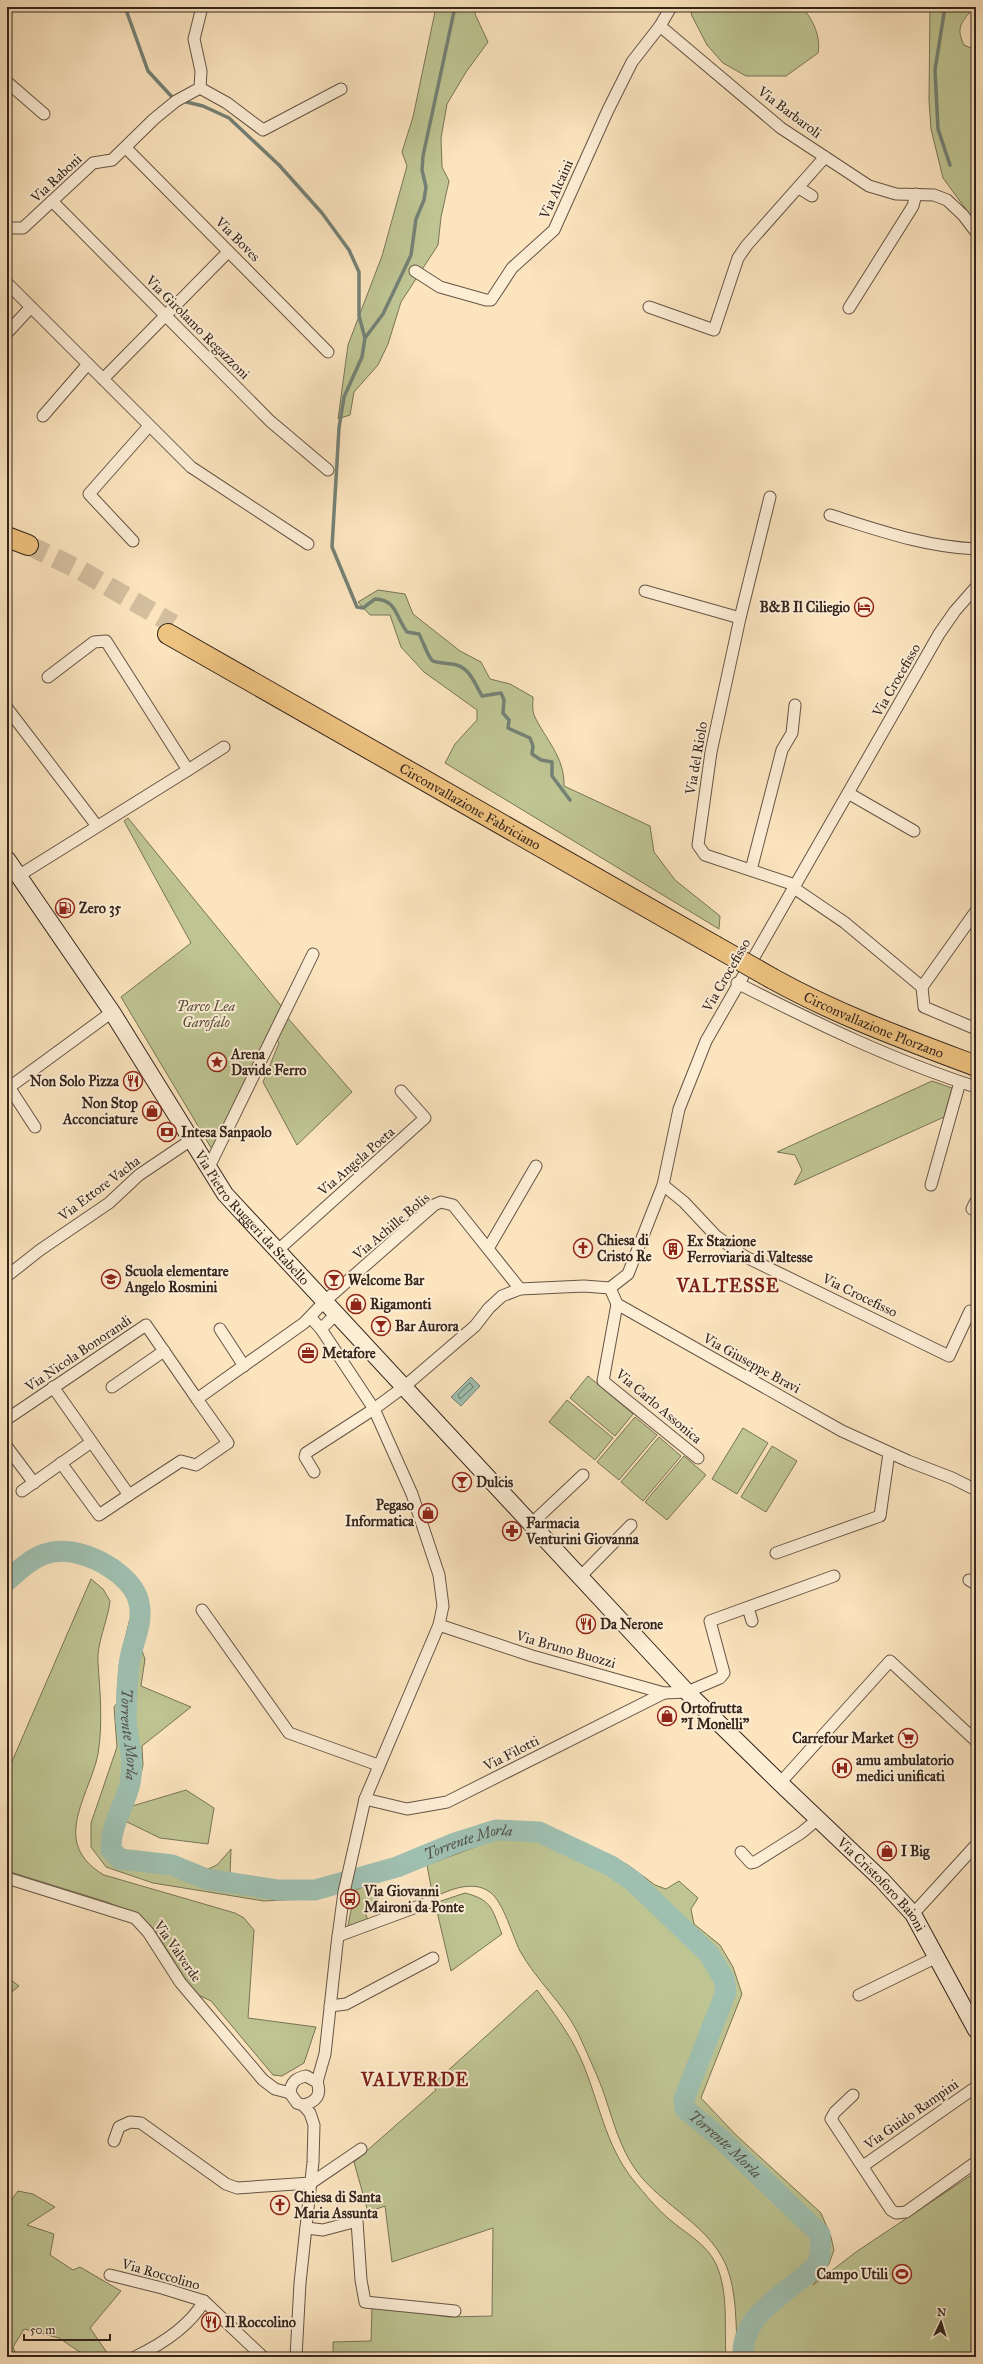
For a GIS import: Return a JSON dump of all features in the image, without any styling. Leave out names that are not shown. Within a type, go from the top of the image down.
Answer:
[{"type":"highway","points":[[7,537],[20,551]]},
{"type":"highway","name":"Circonvallazione Fabriciano","points":[[170,629],[775,974]]},
{"type":"highway","name":"Circonvallazione Plorzano","points":[[775,974],[866,1012],[976,1055]]},
{"type":"highway","name":"Circonvallazione Plorzano","points":[[775,974],[811,1000],[867,1025],[976,1066]]},
{"type":"street","points":[[202,7],[194,39],[201,71],[200,88],[227,103],[263,130],[341,88]]},
{"type":"street","name":"Via Alcaini","points":[[415,271],[440,287],[486,300],[491,300],[512,268],[554,230],[608,110],[632,62],[660,26],[671,7]]},
{"type":"street","name":"Via Barbaroli","points":[[660,26],[781,128],[869,186],[896,194],[934,195],[947,200],[963,215],[976,232]]},
{"type":"street","points":[[7,82],[44,114]]},
{"type":"street","name":"Via Raboni","points":[[7,228],[23,228],[93,163],[112,160],[165,110],[200,88]]},
{"type":"street","name":"Via Boves","points":[[126,148],[328,352]]},
{"type":"street","points":[[649,307],[714,330],[738,258],[747,245],[825,157]]},
{"type":"street","points":[[799,188],[812,196]]},
{"type":"street","points":[[849,308],[913,206],[916,194]]},
{"type":"street","name":"Via Girolamo Regazzoni","points":[[52,201],[270,421],[328,470]]},
{"type":"street","points":[[103,379],[228,252]]},
{"type":"street","points":[[7,283],[191,467],[308,544]]},
{"type":"street","points":[[7,333],[31,307]]},
{"type":"street","points":[[43,416],[88,364]]},
{"type":"street","points":[[133,541],[89,494],[149,426]]},
{"type":"street","name":"Via del Riolo","points":[[770,497],[740,618],[711,752],[698,845],[705,855],[794,886],[844,922],[922,987]]},
{"type":"street","points":[[830,515],[926,544],[946,548],[976,549]]},
{"type":"street","name":"Via Crocefisso","points":[[610,1288],[628,1274],[663,1185],[679,1109],[697,1058],[738,983],[939,634],[955,610],[976,588]]},
{"type":"street","points":[[645,591],[740,618]]},
{"type":"street","points":[[48,677],[94,642],[106,642],[188,770]]},
{"type":"street","points":[[751,870],[782,750],[792,733],[795,705]]},
{"type":"street","points":[[7,708],[97,826]]},
{"type":"street","points":[[18,876],[224,748]]},
{"type":"street","points":[[848,793],[914,831]]},
{"type":"street","name":"Via Pietro Ruggeri da Stabello","points":[[7,859],[112,1012],[208,1169],[225,1194],[326,1300],[687,1692]]},
{"type":"street","points":[[976,911],[922,987],[924,1007],[976,1029]]},
{"type":"street","points":[[208,1169],[313,954]]},
{"type":"street","points":[[738,983],[848,1036],[960,1082],[976,1087]]},
{"type":"street","points":[[35,1128],[8,1088],[112,1012]]},
{"type":"street","points":[[931,1185],[960,1082]]},
{"type":"street","name":"Via Angela Poeta","points":[[278,1250],[425,1118],[400,1091]]},
{"type":"street","name":"Via Ettore Vacha","points":[[7,1276],[40,1250],[108,1203],[139,1175],[191,1140]]},
{"type":"street","points":[[489,1247],[536,1166]]},
{"type":"street","name":"Via Crocefisso","points":[[663,1185],[684,1202],[716,1236],[744,1256],[949,1356],[970,1311]]},
{"type":"street","name":"Via Achille Bolis","points":[[326,1300],[434,1205],[441,1202],[453,1205],[489,1247],[520,1289]]},
{"type":"street","points":[[314,1472],[305,1457],[306,1453],[374,1409],[405,1386],[475,1326],[502,1296],[520,1289],[584,1286],[610,1288],[617,1304]]},
{"type":"street","points":[[197,1398],[311,1318],[326,1300]]},
{"type":"street","name":"Via Giuseppe Bravi","points":[[617,1304],[842,1431],[889,1453],[952,1478],[976,1490]]},
{"type":"street","name":"Via Carlo Assonica","points":[[617,1304],[604,1381],[698,1458]]},
{"type":"street","points":[[321,1329],[337,1313]]},
{"type":"street","points":[[311,1318],[321,1329],[374,1409],[412,1494],[439,1574],[444,1606],[439,1625],[378,1765],[365,1799],[349,1866],[338,1936],[325,2054],[317,2082],[319,2088],[316,2100],[320,2125],[318,2145],[313,2162]]},
{"type":"street","name":"Via Nicola Bonorandi","points":[[7,1419],[146,1325],[164,1352]]},
{"type":"street","points":[[220,1329],[244,1366]]},
{"type":"street","points":[[61,1463],[99,1515],[181,1461],[196,1465],[228,1443],[164,1352],[112,1387]]},
{"type":"street","points":[[53,1387],[90,1442],[129,1495]]},
{"type":"street","points":[[22,1491],[90,1442]]},
{"type":"street","points":[[7,1447],[34,1483]]},
{"type":"street","points":[[776,1553],[880,1516],[889,1453]]},
{"type":"street","points":[[531,1524],[583,1475]]},
{"type":"street","points":[[580,1577],[631,1525]]},
{"type":"street","points":[[687,1692],[720,1678],[724,1673],[710,1622],[834,1576]]},
{"type":"street","points":[[748,1608],[752,1621]]},
{"type":"street","points":[[202,1610],[289,1733],[378,1765]]},
{"type":"street","name":"Via Bruno Buozzi","points":[[439,1625],[532,1656],[664,1693],[687,1692]]},
{"type":"street","points":[[780,1783],[890,1661],[976,1741]]},
{"type":"street","name":"Via Cristoforo Baioni","points":[[687,1692],[881,1879],[913,1914],[976,2030]]},
{"type":"street","name":"Via Filotti","points":[[365,1799],[407,1809],[447,1802],[664,1693]]},
{"type":"street","points":[[741,1852],[751,1864],[801,1833],[818,1819]]},
{"type":"street","points":[[913,1914],[976,1845]]},
{"type":"street","name":"Via Valverde","points":[[7,1878],[135,1918],[148,1932],[180,1982],[268,2084],[291,2088]]},
{"type":"street","points":[[338,1936],[430,1902]]},
{"type":"street","points":[[859,1995],[937,1957]]},
{"type":"street","points":[[330,2006],[346,2004],[433,1958]]},
{"type":"street","points":[[306,2076],[325,2054]]},
{"type":"street","points":[[296,2357],[300,2283],[312,2183],[313,2120],[303,2105],[297,2103],[291,2088],[298,2077],[306,2076],[317,2082]]},
{"type":"street","name":"Via Guido Rampini","points":[[863,2166],[976,2087]]},
{"type":"street","points":[[853,2095],[832,2115],[832,2119],[891,2210],[896,2213],[906,2212],[976,2162]]},
{"type":"street","points":[[303,2105],[316,2100]]},
{"type":"street","points":[[114,2141],[119,2127],[130,2122],[141,2123],[226,2184],[237,2188],[312,2183],[361,2149]]},
{"type":"street","points":[[306,2228],[323,2230],[357,2221],[361,2280],[365,2302],[455,2311]]},
{"type":"street","name":"Via Roccolino","points":[[110,2276],[162,2288],[204,2301],[263,2357]]},
{"type":"street","name":"Via Roccolino","points":[[135,2357],[154,2348],[180,2328],[204,2301]]},
{"type":"green space","points":[[436,7],[476,7],[475,14],[488,42],[466,72],[447,104],[441,138],[442,167],[449,181],[441,217],[438,245],[401,302],[388,344],[378,365],[354,392],[350,415],[338,419],[348,345],[382,256],[407,166],[402,152],[413,117]]},
{"type":"green space","points":[[690,7],[802,7],[810,17],[815,28],[819,47],[818,53],[786,76],[746,76],[723,63],[707,45],[692,16]]},
{"type":"green space","points":[[930,7],[970,7],[970,12],[961,24],[960,35],[964,45],[976,50],[976,223],[943,178],[931,129],[929,100]]},
{"type":"green space","points":[[378,590],[405,594],[413,614],[460,651],[481,662],[490,679],[510,684],[533,697],[534,715],[558,757],[564,786],[650,826],[654,852],[675,880],[720,916],[719,929],[445,763],[455,744],[477,720],[477,710],[424,672],[401,647],[390,615],[370,615],[358,602]]},
{"type":"green space","name":"Parco Lea Garofalo","points":[[128,818],[282,1007],[213,1151],[121,997],[191,943],[124,821]]},
{"type":"green space","name":"Parco Lea Garofalo","points":[[286,1016],[352,1092],[297,1145],[263,1082],[279,1043],[275,1038]]},
{"type":"green space","points":[[932,1081],[952,1088],[944,1117],[794,1185],[802,1170],[795,1155],[777,1152]]},
{"type":"green space","points":[[588,1376],[633,1414],[615,1436],[570,1398]]},
{"type":"green space","points":[[567,1400],[613,1438],[595,1460],[549,1422]]},
{"type":"green space","points":[[635,1417],[657,1435],[619,1480],[597,1462]]},
{"type":"green space","points":[[743,1428],[768,1443],[737,1494],[712,1479]]},
{"type":"green space","points":[[659,1437],[681,1456],[643,1501],[621,1482]]},
{"type":"green space","points":[[772,1446],[797,1461],[766,1512],[741,1497]]},
{"type":"green space","points":[[684,1456],[706,1475],[667,1520],[645,1502]]},
{"type":"green space","points":[[91,1579],[103,1589],[110,1601],[100,1640],[98,1656],[101,1708],[100,1742],[95,1764],[77,1818],[76,1838],[79,1850],[94,1868],[104,1875],[235,1913],[244,1918],[254,1930],[248,2018],[316,2027],[304,2063],[282,2076],[273,2075],[211,2001],[194,1993],[154,1929],[136,1914],[107,1902],[7,1871],[7,1773]]},
{"type":"green space","points":[[130,1618],[145,1659],[141,1686],[191,1707],[142,1746],[143,1765],[138,1788],[113,1815],[108,1836],[107,1850],[110,1856],[115,1860],[127,1863],[146,1859],[165,1861],[187,1868],[208,1869],[217,1865],[231,1849],[230,1875],[285,1886],[299,1883],[302,1899],[264,1901],[153,1883],[106,1867],[91,1847],[91,1823],[117,1747],[114,1707],[120,1699],[118,1688],[119,1668]]},
{"type":"green space","points":[[186,1790],[214,1808],[208,1844],[160,1838],[125,1821],[129,1807]]},
{"type":"green space","points":[[502,1837],[541,1840],[562,1847],[590,1862],[585,1844],[628,1865],[655,1885],[666,1889],[679,1881],[698,1898],[691,1909],[694,1924],[720,1945],[733,1967],[742,1994],[701,2098],[736,2135],[821,2213],[831,2237],[834,2250],[829,2264],[813,2285],[856,2252],[976,2172],[976,2357],[738,2357],[733,2287],[726,2265],[717,2249],[706,2236],[693,2223],[652,2189],[640,2176],[630,2161],[625,2153],[599,2081],[578,2033],[565,2012],[526,1962],[504,1911],[495,1897],[483,1888],[469,1886],[454,1889],[433,1898],[427,1865]]},
{"type":"green space","points":[[371,1884],[380,1904],[364,1910],[368,1920],[348,1926],[355,1890]]},
{"type":"green space","points":[[465,1893],[481,1899],[490,1907],[502,1934],[451,1971],[435,1903]]},
{"type":"green space","points":[[7,1977],[19,1986],[7,1996]]},
{"type":"green space","points":[[537,1990],[576,2048],[587,2073],[609,2137],[624,2167],[655,2205],[669,2219],[707,2250],[716,2264],[723,2287],[726,2357],[333,2357],[333,2342],[371,2341],[372,2306],[449,2317],[492,2316],[493,2228],[392,2262],[385,2206],[368,2212],[354,2162],[436,2090],[432,2085]]},
{"type":"green space","points":[[18,2191],[33,2194],[55,2207],[27,2225],[54,2234],[50,2255],[73,2270],[80,2267],[121,2291],[90,2328],[110,2357],[87,2357],[59,2338],[24,2329],[13,2347],[17,2357],[7,2357],[7,2284],[10,2281],[7,2279],[7,2206]]},
{"type":"water","points":[[471,1377],[480,1386],[461,1406],[451,1397]]},
{"type":"waterway","points":[[125,7],[148,71],[173,98]]},
{"type":"waterway","points":[[365,338],[383,314],[411,255],[416,219],[424,200],[426,187],[422,170],[423,156],[455,7]]},
{"type":"waterway","points":[[945,7],[935,70],[938,129],[950,165]]},
{"type":"waterway","points":[[182,101],[203,106],[229,118],[279,165],[322,213],[349,250],[359,272],[359,316],[365,338],[362,357],[344,397],[339,428],[332,547],[357,607],[363,608],[375,599],[388,602],[395,610],[407,632],[419,634],[427,653],[433,661],[458,665],[463,668],[467,671],[482,696],[501,693],[504,700],[503,713],[509,720],[508,728],[530,738],[533,746],[532,754],[541,760],[552,762],[552,776],[570,800]]},
{"type":"waterway","name":"Torrente Morla","points":[[7,1581],[25,1565],[43,1555],[52,1552],[74,1552],[95,1559],[111,1568],[126,1580],[136,1595],[139,1603],[140,1619],[130,1657],[126,1706],[126,1720],[132,1765],[128,1791],[115,1824],[111,1841],[111,1850],[120,1859],[172,1865],[206,1879],[277,1890],[315,1890],[397,1867],[455,1843],[496,1830],[539,1832],[611,1866],[633,1881],[709,1954],[724,1979],[726,1992],[684,2099],[685,2109],[720,2138],[820,2234],[820,2252],[818,2262],[809,2272],[760,2313],[747,2332],[743,2357]]},
{"type":"tunnel","points":[[28,545],[80,570],[173,624]]},
{"type":"place","name":"B&B Il Ciliegio","points":[[864,607]]},
{"type":"place","name":"Zero 35","points":[[65,908]]},
{"type":"place","name":"Arena Davide Ferro","points":[[217,1062]]},
{"type":"place","name":"Non Solo Pizza","points":[[133,1081]]},
{"type":"place","name":"Non Stop Acconciature","points":[[152,1111]]},
{"type":"place","name":"Intesa Sanpaolo","points":[[167,1132]]},
{"type":"place","name":"Chiesa di Cristo Re","points":[[583,1248]]},
{"type":"place","name":"Ex Stazione Ferroviaria di Valtesse","points":[[673,1249]]},
{"type":"place","name":"Scuola elementare Angelo Rosmini","points":[[111,1279]]},
{"type":"place","name":"Welcome Bar","points":[[334,1280]]},
{"type":"place","name":"Rigamonti","points":[[356,1304]]},
{"type":"place","name":"Bar Aurora","points":[[381,1326]]},
{"type":"place","name":"Metafore","points":[[308,1353]]},
{"type":"place","name":"Dulcis","points":[[462,1482]]},
{"type":"place","name":"Pegaso Informatica","points":[[428,1513]]},
{"type":"place","name":"Farmacia Venturini Giovanna","points":[[512,1531]]},
{"type":"place","name":"Da Nerone","points":[[586,1624]]},
{"type":"place","name":"Ortofrutta \"I Monelli\"","points":[[667,1716]]},
{"type":"place","name":"Carrefour Market","points":[[908,1738]]},
{"type":"place","name":"amu ambulatorio medici unificati","points":[[842,1768]]},
{"type":"place","name":"I Big","points":[[887,1851]]},
{"type":"place","name":"Via Giovanni Maironi da Ponte","points":[[350,1899]]},
{"type":"place","name":"Chiesa di Santa Maria Assunta","points":[[280,2205]]},
{"type":"place","name":"Campo Utili","points":[[902,2274]]},
{"type":"place","name":"Il Roccolino","points":[[211,2322]]},
{"type":"district","name":"VALTESSE","points":[[728,1286]]},
{"type":"district","name":"VALVERDE","points":[[415,2080]]}]
